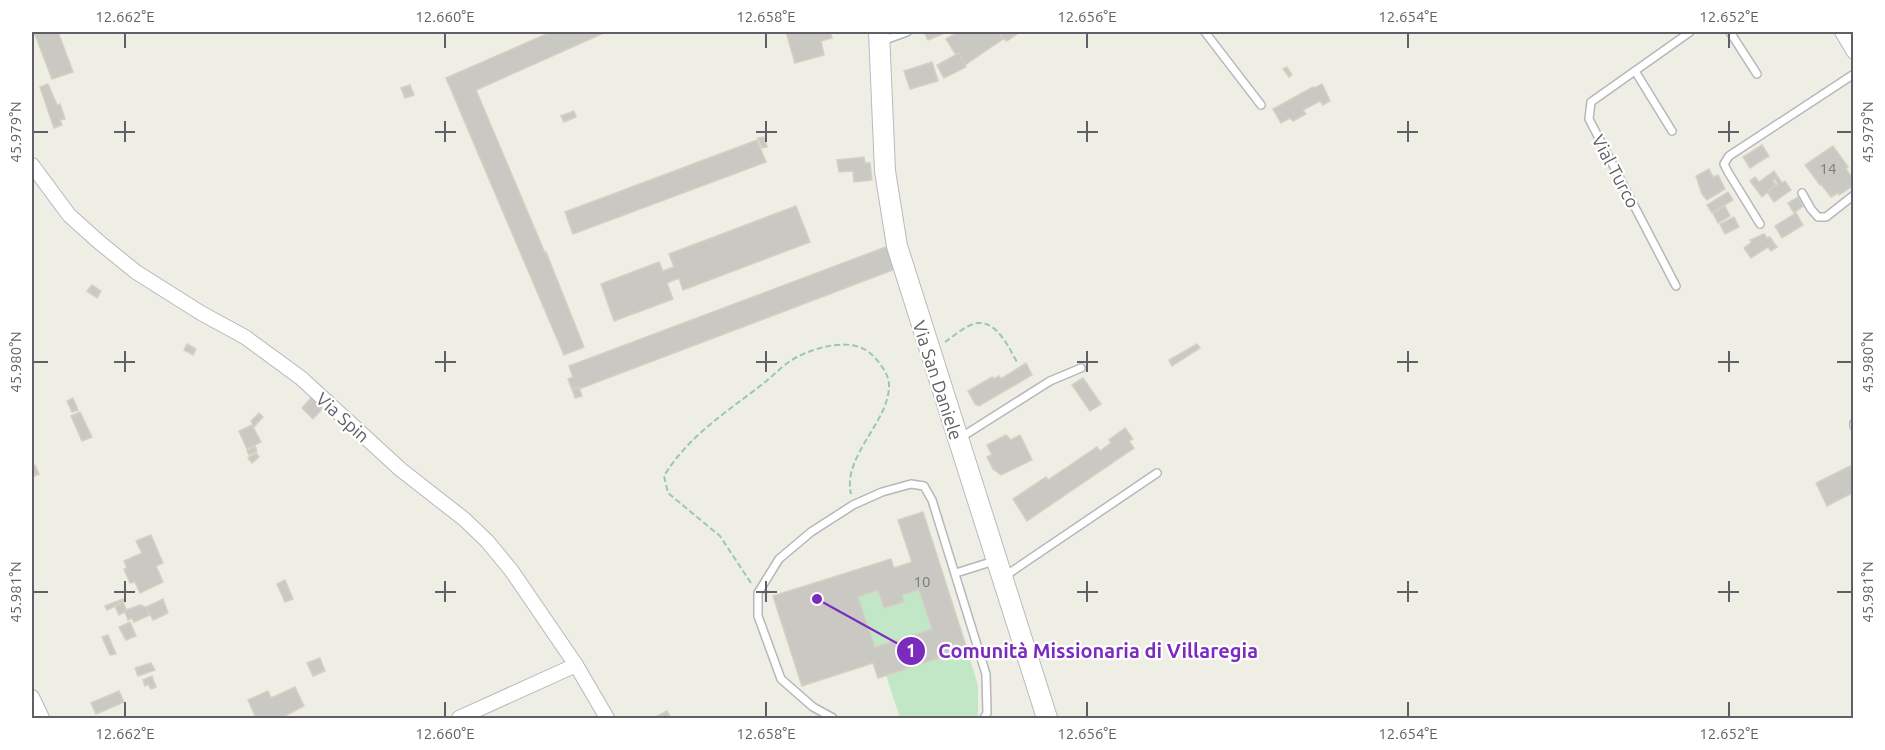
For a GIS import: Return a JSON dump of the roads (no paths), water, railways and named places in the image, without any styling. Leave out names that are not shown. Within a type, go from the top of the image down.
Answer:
[{"type":"street","points":[[1842,32],[1854,52]]},
{"type":"street","name":"Via San Daniele","points":[[879,37],[885,171],[897,246],[1047,718]]},
{"type":"street","name":"Via Spin","points":[[32,165],[69,215],[99,242],[136,272],[201,314],[245,337],[301,378],[400,469],[464,519],[487,541],[511,570],[576,665],[607,718]]},
{"type":"street","points":[[459,718],[576,665]]},
{"type":"street","points":[[32,698],[42,718]]},
{"type":"lane","points":[[879,37],[908,32]]},
{"type":"lane","points":[[1205,32],[1261,105]]},
{"type":"lane","name":"Vial Turco","points":[[1676,286],[1589,118],[1591,102],[1690,32]]},
{"type":"lane","points":[[1730,32],[1757,74]]},
{"type":"lane","points":[[1635,71],[1672,131]]},
{"type":"lane","points":[[1760,224],[1728,172],[1725,164],[1729,156],[1854,74]]},
{"type":"lane","points":[[1802,193],[1818,217],[1826,217],[1854,195]]},
{"type":"lane","points":[[958,440],[1050,381],[1081,368]]},
{"type":"lane","points":[[956,573],[999,569],[1157,473]]},
{"type":"lane","points":[[833,718],[813,707],[781,679],[758,616],[758,593],[779,558],[811,532],[853,505],[882,492],[910,484],[924,486],[932,500],[956,573],[986,674],[987,713],[984,718]]},
{"type":"place","name":"Comunità Missionaria di Villaregia","points":[[817,599]]}]
